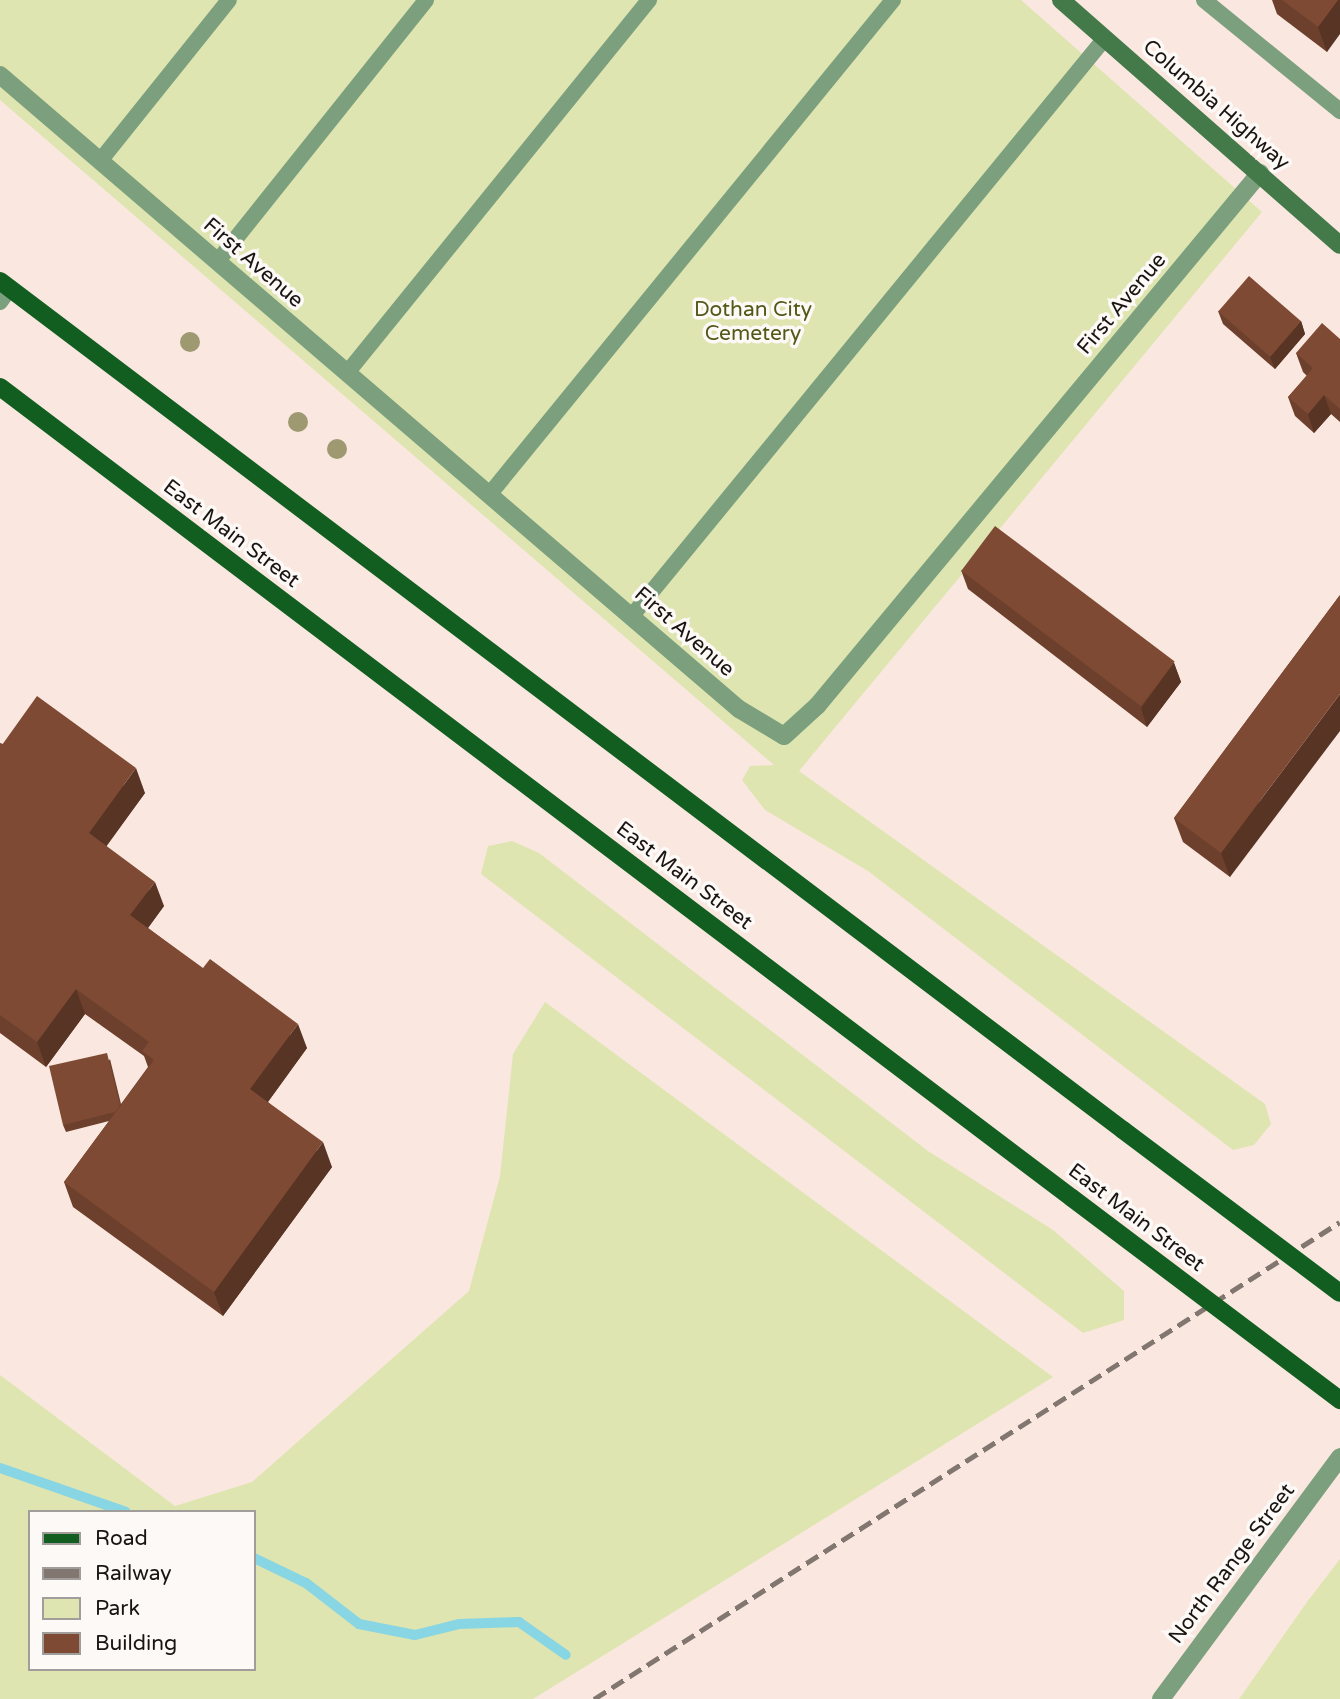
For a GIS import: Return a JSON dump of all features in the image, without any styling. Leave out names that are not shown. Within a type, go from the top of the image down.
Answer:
[{"type":"main road","name":"Columbia Highway","points":[[1061,0],[1340,245]]},
{"type":"main road","points":[[3,290],[1340,1293]]},
{"type":"main road","name":"East Main Street","points":[[0,387],[1340,1401]]},
{"type":"street","name":"First Avenue","points":[[0,75],[739,709],[784,736],[817,706],[1260,173]]},
{"type":"street","name":"North Range Street","points":[[1161,1699],[1340,1457]]},
{"type":"lane","points":[[100,161],[229,0]]},
{"type":"lane","points":[[217,262],[426,0]]},
{"type":"lane","points":[[347,373],[649,0]]},
{"type":"lane","points":[[489,495],[893,0]]},
{"type":"lane","points":[[1204,0],[1340,111]]},
{"type":"lane","points":[[631,617],[1105,38]]},
{"type":"green space","name":"Dothan City Cemetery","points":[[0,0],[1021,0],[1262,212],[799,771],[1265,1104],[1271,1124],[1254,1145],[1233,1150],[868,871],[765,810],[742,780],[750,766],[774,765],[0,100]]},
{"type":"green space","points":[[512,841],[539,853],[928,1151],[1053,1230],[1124,1291],[1124,1320],[1083,1333],[481,874],[488,846]]},
{"type":"green space","points":[[545,1002],[1053,1377],[533,1699],[0,1699],[0,1375],[175,1506],[252,1482],[469,1291],[500,1176],[513,1054]]},
{"type":"green space","points":[[1340,1559],[1340,1699],[1239,1699],[1307,1602]]},
{"type":"building","points":[[1282,0],[1338,0],[1318,27]]},
{"type":"building","points":[[1249,276],[1301,321],[1270,357],[1218,311]]},
{"type":"building","points":[[1322,323],[1340,339],[1340,409],[1324,395],[1308,414],[1288,397],[1313,368],[1296,353]]},
{"type":"building","points":[[995,526],[1175,661],[1141,706],[961,571]]},
{"type":"building","points":[[1340,595],[1340,694],[1221,853],[1174,818]]},
{"type":"building","points":[[37,696],[136,768],[89,833],[155,882],[130,915],[203,968],[210,959],[298,1024],[250,1089],[323,1142],[214,1292],[64,1182],[154,1060],[142,1051],[149,1042],[76,989],[37,1042],[0,1015],[0,743],[2,745]]},
{"type":"building","points":[[107,1053],[120,1105],[115,1112],[63,1125],[49,1066]]},
{"type":"waterway","points":[[0,1468],[120,1510]]},
{"type":"waterway","points":[[256,1559],[306,1583],[359,1624],[415,1635],[459,1624],[519,1622],[566,1655]]},
{"type":"railway","points":[[594,1699],[1340,1222]]}]
